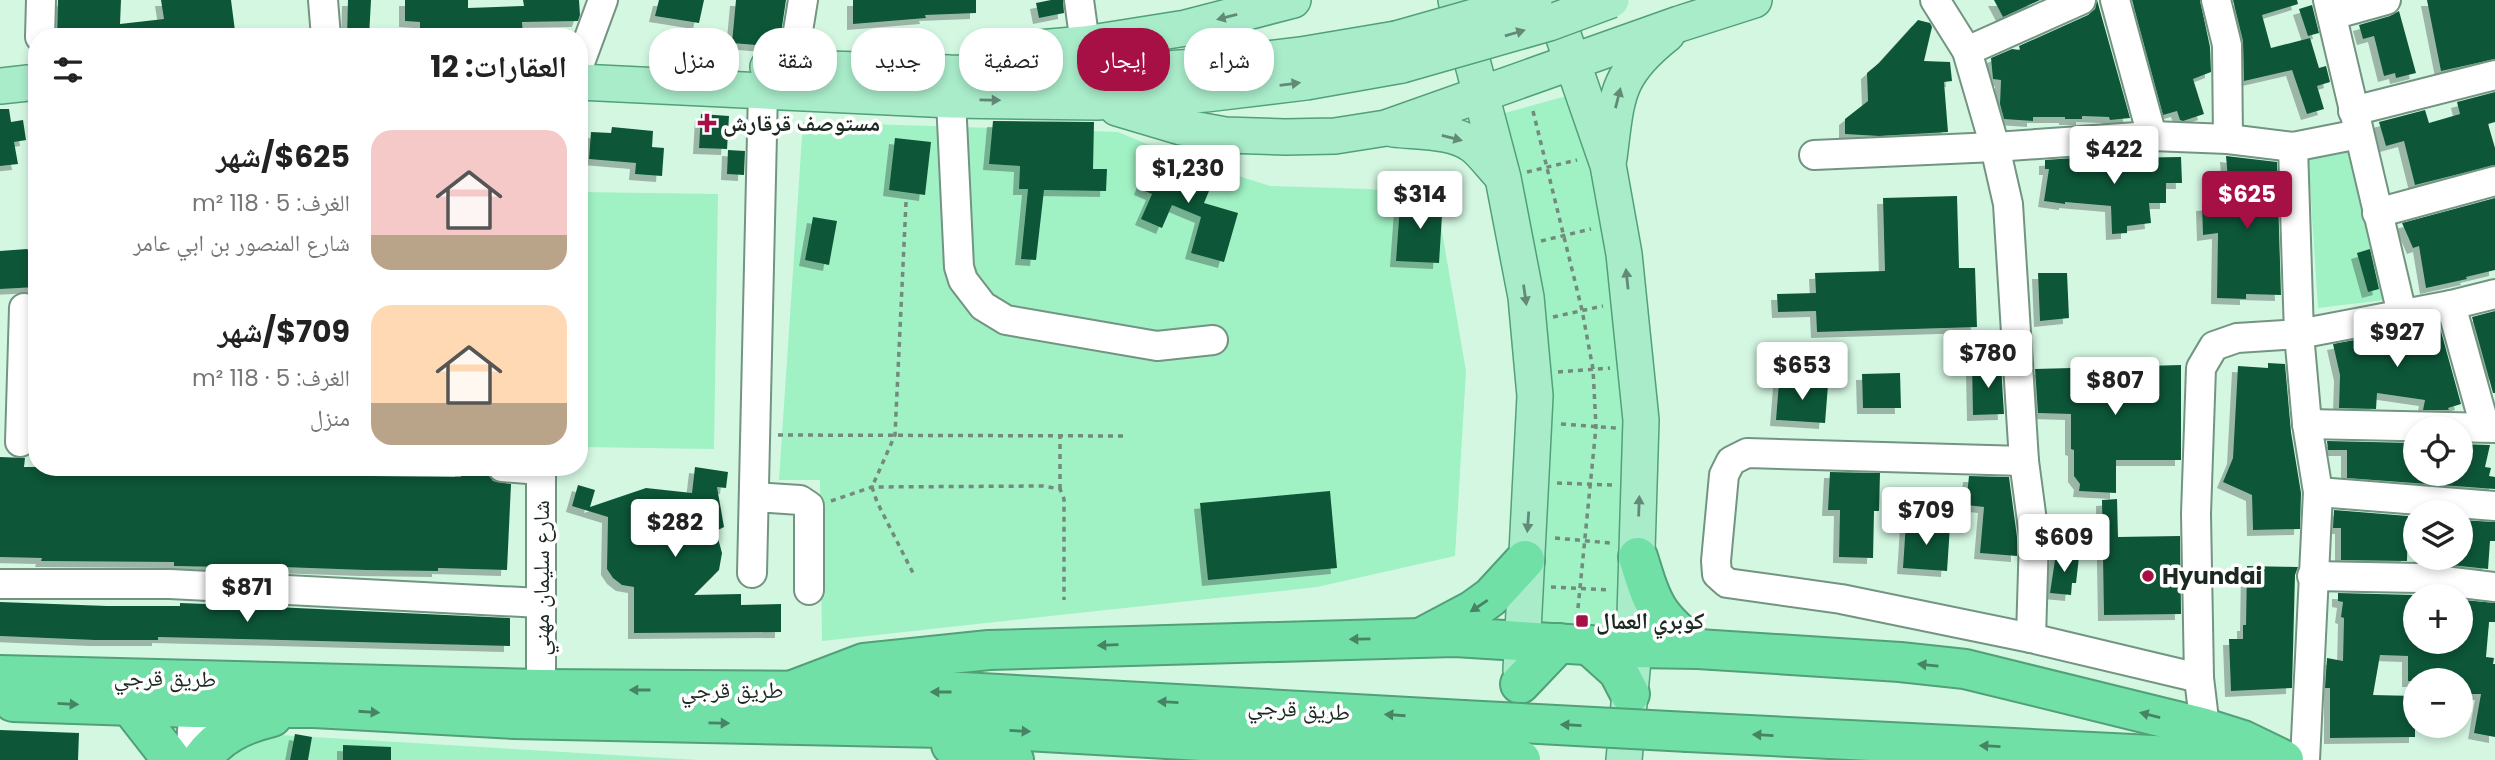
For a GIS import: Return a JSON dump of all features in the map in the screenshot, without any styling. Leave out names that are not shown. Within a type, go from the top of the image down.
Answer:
[{"type":"highway","points":[[1624,550],[1665,621],[1698,649]]},
{"type":"highway","points":[[1422,638],[1473,610],[1536,562]]},
{"type":"highway","points":[[793,690],[864,663],[989,650],[1422,638],[1698,649],[1900,662],[1965,669],[2204,728],[2244,740],[2284,760]]},
{"type":"highway","points":[[1520,684],[1561,644]]},
{"type":"highway","points":[[1561,644],[1618,671],[1630,694]]},
{"type":"highway","name":"طريق قرجي","points":[[0,675],[314,708],[514,719],[1463,738]]},
{"type":"highway","name":"طريق قرجي","points":[[0,702],[130,706],[188,693],[541,689],[1030,695],[1463,738]]},
{"type":"highway","points":[[130,706],[172,760]]},
{"type":"highway","points":[[201,760],[208,750],[240,726],[314,708]]},
{"type":"highway","points":[[867,725],[1014,760]]},
{"type":"highway","points":[[1463,738],[1688,732],[2254,760]]},
{"type":"highway","points":[[1463,738],[1520,760]]},
{"type":"main road","points":[[1170,31],[1293,0]]},
{"type":"main road","points":[[1456,0],[1478,83],[1514,175],[1535,396],[1536,562],[1561,644]]},
{"type":"main road","points":[[782,91],[951,100],[1097,102],[1294,84],[1399,52],[1534,0]]},
{"type":"main road","points":[[1555,0],[1595,162],[1624,254],[1642,420],[1624,550],[1634,648],[1624,760]]},
{"type":"main road","points":[[945,72],[1091,74],[1301,55],[1399,52],[1549,23],[1611,0]]},
{"type":"main road","points":[[1386,128],[1478,83],[1505,81],[1527,95],[1568,50],[1679,24],[1754,0]]},
{"type":"main road","points":[[1595,162],[1615,110],[1622,82],[1648,49],[1679,24]]},
{"type":"main road","points":[[945,57],[1077,45]]},
{"type":"main road","points":[[588,67],[753,68]]},
{"type":"main road","points":[[588,68],[753,89]]},
{"type":"main road","points":[[0,86],[28,83]]},
{"type":"main road","points":[[1097,102],[1181,127],[1225,135],[1335,136],[1386,128],[1449,136],[1475,147],[1514,175]]},
{"type":"main road","points":[[0,108],[28,105]]},
{"type":"main road","points":[[1520,684],[1520,760]]},
{"type":"street","points":[[40,28],[41,0]]},
{"type":"street","points":[[323,0],[325,28]]},
{"type":"street","points":[[588,44],[603,0]]},
{"type":"street","points":[[798,28],[803,0]]},
{"type":"street","points":[[1079,0],[1083,28]]},
{"type":"street","points":[[1936,0],[1967,51],[1995,147],[2008,204],[2024,461],[2034,536],[2031,638]]},
{"type":"street","points":[[1967,51],[2081,0]]},
{"type":"street","points":[[2115,0],[2152,136]]},
{"type":"street","points":[[2216,0],[2228,45],[2228,139]]},
{"type":"street","points":[[2386,0],[2330,8],[2402,314]]},
{"type":"street","points":[[1814,155],[1995,147],[2152,136],[2228,139],[2293,147],[2495,75]]},
{"type":"street","points":[[752,573],[763,91]]},
{"type":"street","points":[[951,100],[960,267],[963,280],[983,306],[1006,320],[1157,346],[1213,340]]},
{"type":"street","points":[[2293,147],[2299,334],[2318,492],[2305,760]]},
{"type":"street","points":[[2377,213],[2495,181]]},
{"type":"street","points":[[2204,728],[2199,678],[2196,514],[2201,368],[2214,346],[2237,338],[2299,334],[2495,294]]},
{"type":"street","points":[[2308,424],[2490,427],[2451,305]]},
{"type":"street","points":[[19,443],[20,309]]},
{"type":"street","points":[[2024,461],[1747,453],[1731,461],[1724,475],[1717,575],[1727,583],[1841,599],[2031,638],[2199,678]]},
{"type":"street","name":"شارع سليمان مهني","points":[[541,476],[541,689]]},
{"type":"street","points":[[2318,492],[2495,506]]},
{"type":"street","points":[[754,497],[800,500],[809,506],[809,590]]},
{"type":"street","points":[[2312,576],[2419,578],[2495,587]]},
{"type":"street","points":[[0,584],[170,584],[541,603]]},
{"type":"street","points":[[179,760],[188,693]]},
{"type":"street","points":[[188,693],[190,760]]},
{"type":"path","points":[[1527,95],[1544,108]]},
{"type":"path","points":[[1527,95],[1565,236],[1593,369],[1596,427],[1579,588],[1561,644]]},
{"type":"path","points":[[1514,175],[1547,167],[1595,162]]},
{"type":"path","points":[[906,202],[895,435],[872,487],[914,575]]},
{"type":"path","points":[[1541,241],[1598,227]]},
{"type":"path","points":[[1551,318],[1606,305]]},
{"type":"path","points":[[1558,373],[1617,368]]},
{"type":"path","points":[[1558,424],[1619,428]]},
{"type":"path","points":[[755,434],[1127,436]]},
{"type":"path","points":[[1060,436],[1060,489],[1064,499],[1064,600]]},
{"type":"path","points":[[1556,483],[1616,485]]},
{"type":"path","points":[[809,506],[872,487],[1043,486],[1060,489]]},
{"type":"path","points":[[1536,562],[1584,540],[1624,550]]},
{"type":"path","points":[[1536,562],[1579,588],[1612,590]]},
{"type":"green space","points":[[1577,93],[1625,304],[1624,632],[1536,629],[1543,374],[1494,116]]},
{"type":"green space","points":[[803,122],[1118,132],[1173,155],[1270,186],[1369,189],[1436,197],[1466,371],[1455,556],[1317,587],[822,641],[820,480],[779,480]]},
{"type":"green space","points":[[2355,150],[2392,299],[2318,308],[2308,155]]},
{"type":"green space","points":[[588,192],[718,194],[714,449],[588,447]]},
{"type":"green space","points":[[263,734],[698,760],[218,760]]},
{"type":"building","points":[[58,0],[121,0],[120,24],[164,19],[161,0],[231,0],[235,28],[57,28]]},
{"type":"building","points":[[348,0],[371,0],[369,28],[347,28]]},
{"type":"building","points":[[405,0],[468,0],[468,8],[524,6],[523,0],[579,0],[578,21],[522,22],[522,28],[420,28],[420,22],[405,21]]},
{"type":"building","points":[[659,0],[704,0],[699,23],[655,16]]},
{"type":"building","points":[[736,0],[786,0],[782,28],[753,28],[753,45],[739,44],[739,28],[733,28]]},
{"type":"building","points":[[853,0],[976,0],[976,13],[925,15],[926,18],[853,24]]},
{"type":"building","points":[[1063,0],[1064,13],[1039,18],[1036,3]]},
{"type":"building","points":[[1994,0],[2040,0],[2003,17]]},
{"type":"building","points":[[2097,0],[2130,118],[2110,120],[2109,117],[2082,116],[2082,119],[2033,117],[2033,121],[2004,119],[2000,104],[2001,80],[1993,79],[1991,58],[2012,49],[2020,50],[2019,46],[2088,15],[2095,9]]},
{"type":"building","points":[[2132,0],[2200,0],[2210,47],[2211,72],[2193,79],[2204,114],[2183,121],[2177,111],[2163,115]]},
{"type":"building","points":[[2233,0],[2297,0],[2298,4],[2262,15],[2271,48],[2310,38],[2319,68],[2326,66],[2330,82],[2317,86],[2324,109],[2307,114],[2292,70],[2244,81],[2243,41]]},
{"type":"building","points":[[2427,0],[2495,0],[2495,59],[2441,71]]},
{"type":"building","points":[[2312,5],[2319,33],[2308,36],[2299,9]]},
{"type":"building","points":[[2399,11],[2416,73],[2396,78],[2395,73],[2384,76],[2374,36],[2363,39],[2359,25]]},
{"type":"building","points":[[1918,20],[1930,23],[1932,27],[1924,61],[1950,62],[1952,81],[1944,82],[1948,132],[1879,136],[1845,134],[1845,119],[1868,101],[1867,73]]},
{"type":"building","points":[[2495,92],[2495,122],[2488,124],[2495,148],[2495,165],[2415,185],[2404,141],[2386,146],[2379,122],[2425,110],[2429,123],[2460,114],[2457,102]]},
{"type":"building","points":[[0,109],[9,109],[11,122],[23,120],[26,140],[14,142],[18,164],[0,166]]},
{"type":"building","points":[[701,114],[729,116],[727,149],[699,148]]},
{"type":"building","points":[[993,121],[1094,122],[1093,169],[1107,169],[1106,191],[1044,190],[1036,260],[1021,259],[1028,189],[1019,189],[1020,166],[989,164]]},
{"type":"building","points":[[612,127],[653,131],[652,147],[664,148],[662,176],[635,174],[636,163],[589,159],[591,132],[611,133]]},
{"type":"building","points":[[895,138],[931,142],[925,195],[889,190]]},
{"type":"building","points":[[728,150],[745,151],[744,175],[727,174]]},
{"type":"building","points":[[1154,153],[1214,179],[1204,203],[1238,213],[1224,262],[1191,253],[1201,217],[1172,205],[1162,228],[1141,219],[1152,194],[1140,189]]},
{"type":"building","points":[[2226,156],[2277,162],[2281,295],[2246,294],[2246,299],[2217,298],[2218,233],[2203,235],[2202,205],[2230,203]]},
{"type":"building","points":[[2181,157],[2182,183],[2166,183],[2166,203],[2149,203],[2151,223],[2127,226],[2127,233],[2112,234],[2111,206],[2044,201],[2049,169],[2045,169],[2045,160],[2073,158],[2121,163],[2120,158]]},
{"type":"building","points":[[1957,196],[1959,268],[1975,268],[1977,327],[1817,332],[1816,311],[1778,312],[1777,294],[1816,293],[1815,273],[1885,271],[1883,198]]},
{"type":"building","points":[[1411,197],[1443,199],[1439,263],[1396,261],[1400,205],[1410,206]]},
{"type":"building","points":[[2495,198],[2495,270],[2426,288],[2419,246],[2413,248],[2402,223]]},
{"type":"building","points":[[813,217],[837,221],[829,265],[805,260]]},
{"type":"building","points":[[2370,249],[2379,289],[2368,292],[2357,253]]},
{"type":"building","points":[[28,250],[28,287],[0,289],[0,251]]},
{"type":"building","points":[[2038,273],[2067,273],[2069,318],[2040,321]]},
{"type":"building","points":[[2495,311],[2495,393],[2493,393],[2472,317]]},
{"type":"building","points":[[2439,324],[2461,404],[2448,408],[2449,410],[2423,410],[2425,400],[2377,393],[2376,409],[2339,408],[2340,375],[2333,344]]},
{"type":"building","points":[[2268,363],[2285,364],[2291,432],[2301,493],[2300,529],[2253,530],[2252,495],[2223,482],[2233,458],[2238,366],[2268,368]]},
{"type":"building","points":[[2001,365],[2004,414],[1973,415],[1972,366]]},
{"type":"building","points":[[2181,365],[2181,460],[2116,460],[2116,493],[2079,491],[2080,484],[2074,476],[2074,450],[2071,449],[2071,414],[2038,413],[2035,369]]},
{"type":"building","points":[[1900,373],[1901,408],[1863,408],[1862,374]]},
{"type":"building","points":[[1779,382],[1828,385],[1825,423],[1776,420]]},
{"type":"building","points":[[2327,441],[2403,443],[2403,482],[2347,478],[2347,450],[2328,450]]},
{"type":"building","points":[[2473,444],[2490,445],[2485,467],[2491,468],[2489,476],[2495,477],[2495,489],[2455,486],[2473,486]]},
{"type":"building","points":[[0,457],[25,458],[24,467],[28,467],[28,476],[490,476],[493,481],[511,484],[507,570],[174,566],[174,562],[41,561],[42,558],[0,557]]},
{"type":"building","points":[[695,467],[728,472],[726,488],[717,487],[724,527],[716,531],[722,553],[719,570],[694,595],[741,594],[741,605],[781,604],[781,632],[634,633],[634,587],[622,585],[607,569],[608,517],[572,506],[578,485],[595,490],[590,507],[646,488],[692,493]]},
{"type":"building","points":[[1830,472],[1880,473],[1879,511],[1874,511],[1873,558],[1839,557],[1840,510],[1828,510]]},
{"type":"building","points":[[1969,476],[2009,477],[2017,556],[1980,553],[1984,507],[1966,505]]},
{"type":"building","points":[[1330,491],[1337,568],[1208,580],[1200,503]]},
{"type":"building","name":"Hyundai","points":[[2117,499],[2118,537],[2180,536],[2181,614],[2104,615],[2102,500]]},
{"type":"building","points":[[2334,510],[2403,516],[2403,561],[2341,560],[2341,528],[2333,528]]},
{"type":"building","points":[[2473,521],[2495,522],[2495,541],[2490,541],[2488,569],[2473,567]]},
{"type":"building","points":[[1906,522],[1950,526],[1947,571],[1903,568]]},
{"type":"building","points":[[2056,553],[2079,557],[2076,583],[2072,583],[2071,595],[2050,593]]},
{"type":"building","points":[[2247,566],[2298,567],[2295,575],[2292,688],[2231,691],[2229,639],[2243,639],[2243,625],[2246,625]]},
{"type":"building","points":[[2338,593],[2403,595],[2403,654],[2473,654],[2473,601],[2495,603],[2495,622],[2489,622],[2486,657],[2494,658],[2495,664],[2495,737],[2474,733],[2481,694],[2473,694],[2473,668],[2408,668],[2408,656],[2380,655],[2373,695],[2403,696],[2403,737],[2330,738],[2330,688],[2325,688],[2327,658],[2343,661],[2343,602],[2338,601]]},
{"type":"building","points":[[0,602],[107,606],[180,606],[180,603],[510,618],[510,646],[158,637],[158,640],[95,640],[0,636]]},
{"type":"building","points":[[0,730],[79,733],[78,760],[0,760]]},
{"type":"building","points":[[295,734],[312,737],[308,760],[290,760]]},
{"type":"building","points":[[343,745],[391,747],[391,760],[343,760]]},
{"type":"place","name":"مستوصف قرقارش","points":[[707,123]]},
{"type":"place","name":"Hyundai","points":[[2148,576]]},
{"type":"place","name":"كوبري العمال","points":[[1582,621]]}]
